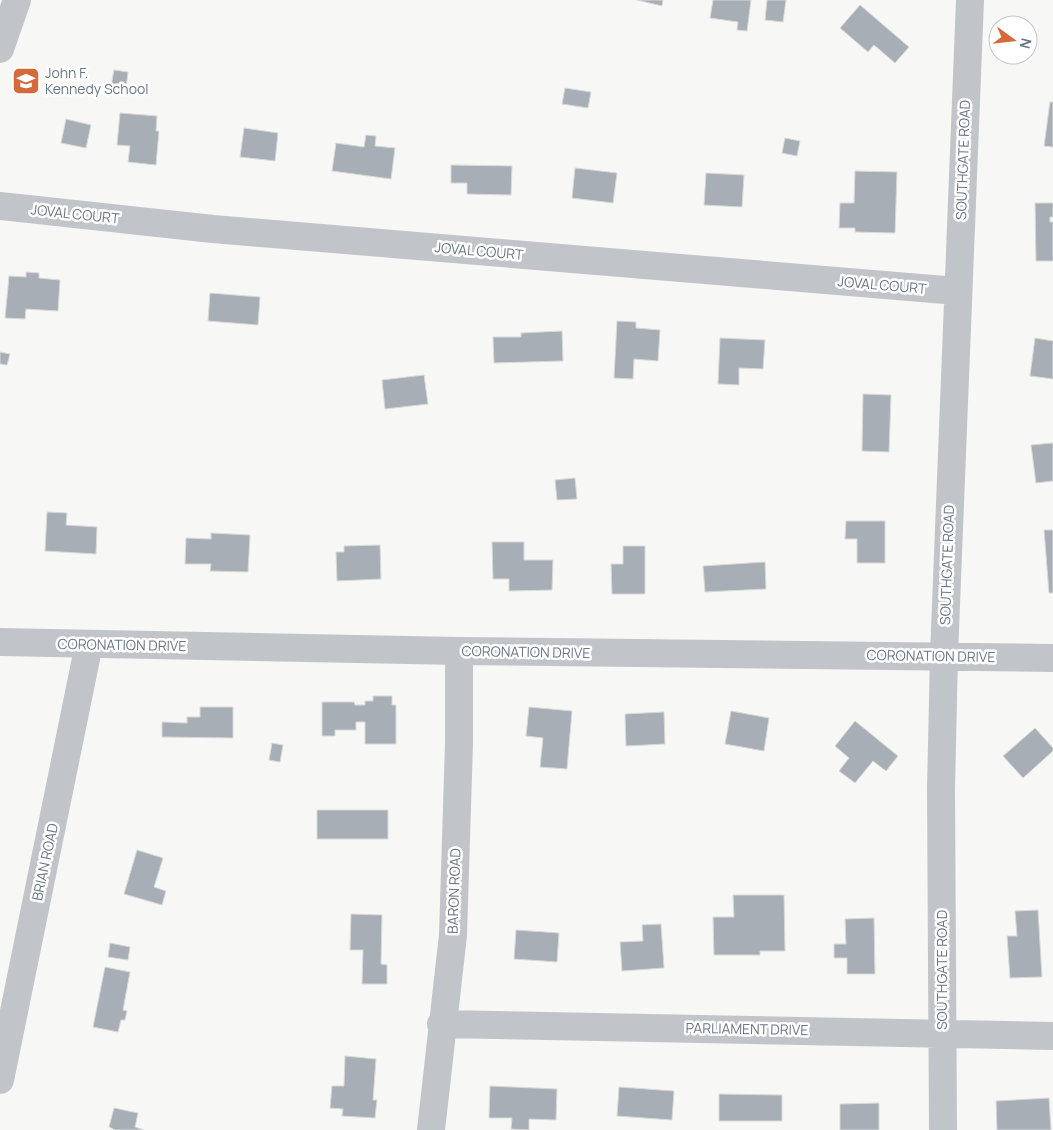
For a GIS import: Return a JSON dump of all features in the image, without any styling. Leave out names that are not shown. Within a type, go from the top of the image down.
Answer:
[{"type":"street","points":[[0,49],[17,0]]},
{"type":"street","name":"SOUTHGATE ROAD","points":[[943,1130],[941,789],[944,655],[970,0]]},
{"type":"street","name":"JOVAL COURT","points":[[0,206],[213,229],[958,292]]},
{"type":"street","name":"CORONATION DRIVE","points":[[0,642],[459,651],[944,655],[1053,658]]},
{"type":"street","name":"BRIAN ROAD","points":[[0,1080],[89,644]]},
{"type":"street","name":"BARON ROAD","points":[[431,1130],[440,1058],[441,1024],[453,935],[459,743],[459,651]]},
{"type":"street","name":"PARLIAMENT DRIVE","points":[[441,1024],[942,1032],[1053,1036]]},
{"type":"building","points":[[637,0],[663,0],[662,6]]},
{"type":"building","points":[[713,0],[751,0],[747,31],[737,30],[738,22],[710,18]]},
{"type":"building","points":[[767,0],[786,0],[783,22],[765,20]]},
{"type":"building","points":[[860,5],[909,47],[895,63],[874,45],[868,52],[840,28]]},
{"type":"building","points":[[114,70],[128,72],[126,89],[111,86]]},
{"type":"building","points":[[565,88],[591,92],[588,108],[562,104]]},
{"type":"building","points":[[1050,102],[1053,102],[1053,147],[1044,146]]},
{"type":"building","points":[[120,113],[157,116],[156,131],[159,131],[156,165],[128,162],[130,146],[117,145]]},
{"type":"building","points":[[66,119],[91,125],[86,148],[61,143]]},
{"type":"building","points":[[244,128],[278,133],[275,161],[240,157]]},
{"type":"building","points":[[366,135],[376,136],[375,146],[395,148],[391,179],[332,171],[336,143],[364,147]]},
{"type":"building","points":[[785,138],[800,141],[797,156],[782,153]]},
{"type":"building","points":[[451,165],[512,166],[511,195],[467,194],[467,183],[451,183]]},
{"type":"building","points":[[575,168],[617,173],[613,203],[572,198]]},
{"type":"building","points":[[855,171],[897,172],[895,233],[855,232],[855,228],[839,228],[840,203],[854,203]]},
{"type":"building","points":[[706,173],[744,175],[742,207],[704,205]]},
{"type":"building","points":[[1035,203],[1053,203],[1053,217],[1050,217],[1050,222],[1053,222],[1053,261],[1036,261]]},
{"type":"building","points":[[26,272],[39,273],[39,278],[60,280],[58,311],[26,309],[25,319],[5,318],[9,276],[26,277]]},
{"type":"building","points":[[210,293],[260,297],[258,325],[208,321]]},
{"type":"building","points":[[617,321],[636,322],[636,328],[660,330],[658,361],[634,359],[633,379],[614,378]]},
{"type":"building","points":[[562,331],[563,361],[494,363],[493,337],[521,337],[521,333]]},
{"type":"building","points":[[720,338],[765,340],[763,369],[739,368],[739,385],[718,384]]},
{"type":"building","points":[[1035,338],[1053,341],[1053,379],[1030,376]]},
{"type":"building","points":[[0,352],[10,354],[7,365],[0,364]]},
{"type":"building","points":[[424,375],[428,404],[385,409],[382,380]]},
{"type":"building","points":[[863,394],[891,395],[889,452],[862,451]]},
{"type":"building","points":[[1053,443],[1053,481],[1036,483],[1031,445]]},
{"type":"building","points":[[575,478],[577,499],[557,500],[555,480]]},
{"type":"building","points":[[47,512],[67,513],[66,525],[97,527],[96,554],[45,551]]},
{"type":"building","points":[[846,521],[885,521],[885,563],[857,563],[857,539],[845,539]]},
{"type":"building","points":[[1044,530],[1053,530],[1053,593],[1049,593]]},
{"type":"building","points":[[211,533],[250,535],[248,572],[210,571],[211,564],[185,564],[186,538],[211,539]]},
{"type":"building","points":[[492,542],[524,542],[524,560],[553,560],[552,590],[509,591],[509,579],[493,579]]},
{"type":"building","points":[[380,545],[381,579],[337,581],[336,552],[344,552],[344,546]]},
{"type":"building","points":[[623,546],[645,546],[645,594],[612,594],[611,564],[623,564]]},
{"type":"building","points":[[765,562],[766,589],[705,592],[703,566]]},
{"type":"building","points":[[373,696],[392,696],[392,705],[396,705],[396,744],[365,744],[365,722],[356,722],[356,730],[335,730],[335,736],[322,736],[322,702],[354,702],[355,705],[365,705],[365,701],[373,701]]},
{"type":"building","points":[[200,707],[233,707],[233,738],[162,737],[162,722],[187,723],[187,717],[200,717]]},
{"type":"building","points":[[529,707],[572,711],[567,769],[540,767],[543,738],[526,736]]},
{"type":"building","points":[[731,711],[769,718],[764,751],[725,744]]},
{"type":"building","points":[[664,712],[665,744],[626,746],[625,714]]},
{"type":"building","points":[[855,721],[898,756],[886,771],[873,761],[855,783],[839,771],[849,758],[835,746]]},
{"type":"building","points":[[1035,728],[1053,748],[1053,751],[1023,778],[1003,756]]},
{"type":"building","points":[[272,743],[283,745],[280,762],[269,760]]},
{"type":"building","points":[[317,810],[388,810],[388,839],[317,839]]},
{"type":"building","points":[[137,850],[163,858],[154,887],[166,891],[162,905],[124,894]]},
{"type":"building","points":[[733,895],[784,895],[785,951],[760,951],[760,955],[714,955],[713,917],[734,917]]},
{"type":"building","points":[[1038,910],[1042,977],[1010,978],[1007,936],[1017,936],[1015,911]]},
{"type":"building","points":[[351,914],[382,915],[381,964],[387,965],[387,984],[362,984],[363,950],[350,950]]},
{"type":"building","points":[[874,918],[875,974],[847,974],[847,958],[834,958],[834,944],[846,944],[845,919]]},
{"type":"building","points":[[661,924],[664,968],[622,971],[620,942],[643,941],[642,925]]},
{"type":"building","points":[[516,930],[559,933],[557,962],[514,959]]},
{"type":"building","points":[[110,943],[130,947],[128,960],[108,957]]},
{"type":"building","points":[[105,967],[130,972],[123,1010],[127,1011],[125,1020],[121,1020],[118,1032],[93,1027]]},
{"type":"building","points":[[345,1056],[376,1059],[373,1100],[377,1100],[375,1118],[342,1116],[343,1109],[330,1108],[332,1086],[344,1086]]},
{"type":"building","points":[[490,1086],[557,1089],[556,1120],[529,1119],[529,1130],[511,1129],[512,1118],[489,1118]]},
{"type":"building","points":[[619,1087],[674,1091],[672,1120],[617,1116]]},
{"type":"building","points":[[719,1094],[782,1095],[782,1121],[719,1121]]},
{"type":"building","points":[[1049,1098],[1051,1130],[997,1130],[996,1101]]},
{"type":"building","points":[[879,1103],[879,1130],[840,1130],[840,1104]]},
{"type":"building","points":[[114,1108],[138,1113],[135,1127],[144,1130],[115,1130],[109,1127]]},
{"type":"place","name":"John F. Kennedy School","points":[[26,81]]}]
